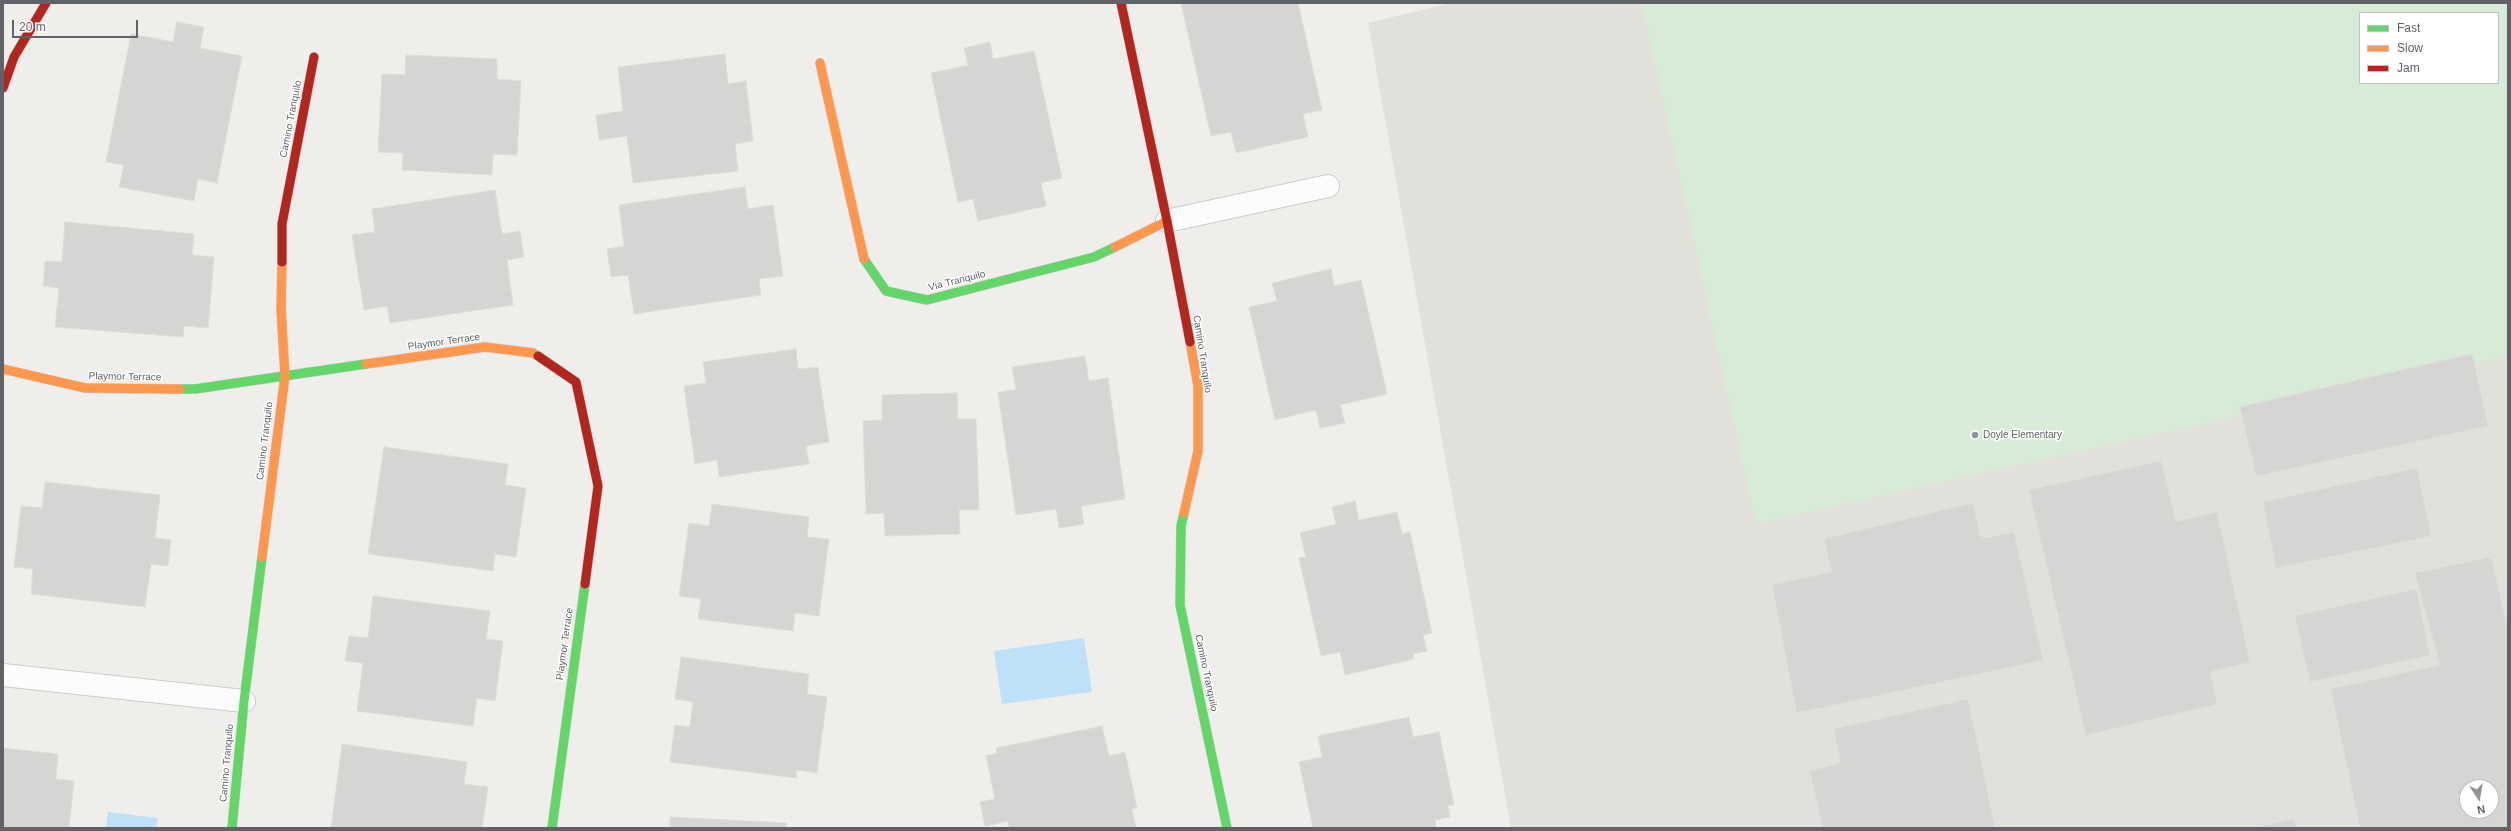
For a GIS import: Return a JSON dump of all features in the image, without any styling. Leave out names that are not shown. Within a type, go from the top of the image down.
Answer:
[{"type":"street","points":[[3,88],[14,57],[46,3]]},
{"type":"street","name":"Camino Tranquilo","points":[[1120,3],[1167,221],[1198,386],[1198,451],[1181,526],[1180,605],[1227,828]]},
{"type":"street","name":"Camino Tranquilo","points":[[232,828],[244,701],[285,376],[281,309],[282,224],[314,58]]},
{"type":"street","name":"Via Tranquilo","points":[[820,63],[864,259],[886,291],[927,300],[1094,257],[1167,221]]},
{"type":"street","name":"Playmor Terrace","points":[[3,369],[85,388],[195,389],[485,347],[533,353],[576,382],[598,486],[552,828]]},
{"type":"lane","points":[[1167,221],[1328,186]]},
{"type":"lane","points":[[3,675],[244,701]]},
{"type":"shaded area","name":"Doyle Elementary","points":[[1451,3],[2508,3],[2508,828],[1511,828],[1368,23]]},
{"type":"green space","points":[[1642,3],[2508,3],[2508,356],[1756,524]]},
{"type":"water","points":[[1084,638],[1092,692],[1002,704],[994,651]]},
{"type":"water","points":[[108,812],[158,818],[156,828],[106,828]]},
{"type":"building","points":[[1181,3],[1298,3],[1322,110],[1303,114],[1308,137],[1236,153],[1231,132],[1211,136]]},
{"type":"building","points":[[177,22],[204,27],[200,48],[242,56],[217,183],[198,179],[194,201],[119,187],[124,165],[106,162],[131,34],[173,42]]},
{"type":"building","points":[[990,42],[993,59],[1034,51],[1062,178],[1041,183],[1046,206],[978,221],[973,199],[958,202],[931,73],[968,65],[964,48]]},
{"type":"building","points":[[725,54],[728,84],[746,81],[753,141],[735,144],[738,171],[633,183],[627,136],[599,140],[596,115],[623,111],[618,67]]},
{"type":"building","points":[[406,55],[497,59],[497,79],[521,81],[517,155],[493,154],[492,175],[402,170],[403,153],[378,152],[382,74],[405,75]]},
{"type":"building","points":[[745,187],[748,209],[773,205],[783,276],[759,279],[761,295],[634,314],[628,275],[611,277],[607,249],[624,246],[619,205]]},
{"type":"building","points":[[495,190],[502,234],[520,231],[524,257],[507,260],[513,305],[390,323],[387,306],[364,310],[352,235],[375,232],[372,209]]},
{"type":"building","points":[[65,222],[194,234],[192,255],[214,257],[208,328],[184,326],[183,337],[55,327],[59,288],[43,286],[45,261],[62,262]]},
{"type":"building","points":[[1331,269],[1334,286],[1361,280],[1387,394],[1340,405],[1345,423],[1320,428],[1316,410],[1275,420],[1249,307],[1277,301],[1272,283]]},
{"type":"building","points":[[796,349],[798,369],[818,367],[829,442],[806,446],[809,464],[719,477],[717,460],[695,464],[684,386],[706,383],[703,362]]},
{"type":"building","points":[[2472,354],[2488,426],[2256,476],[2240,407]]},
{"type":"building","points":[[1085,356],[1089,381],[1108,378],[1125,499],[1081,506],[1084,524],[1059,528],[1056,509],[1016,515],[998,392],[1016,390],[1012,367]]},
{"type":"building","points":[[957,393],[958,419],[976,419],[979,510],[959,510],[960,534],[885,536],[884,513],[866,514],[863,421],[882,420],[882,395]]},
{"type":"building","points":[[384,447],[508,464],[505,485],[526,488],[516,557],[495,554],[493,571],[368,554]]},
{"type":"building","points":[[2161,461],[2176,522],[2217,512],[2250,662],[2210,672],[2217,704],[2086,735],[2029,490]]},
{"type":"building","points":[[2417,468],[2431,536],[2276,568],[2263,502]]},
{"type":"building","points":[[45,482],[160,495],[155,538],[171,540],[168,566],[151,564],[145,607],[31,594],[33,569],[14,567],[21,506],[42,508]]},
{"type":"building","points":[[1355,501],[1359,520],[1397,512],[1402,534],[1410,532],[1432,633],[1423,635],[1427,651],[1413,654],[1414,659],[1345,675],[1340,652],[1321,656],[1299,558],[1306,557],[1300,533],[1336,524],[1332,507]]},
{"type":"building","points":[[1973,503],[1981,539],[2014,532],[2043,660],[1797,713],[1772,585],[1832,572],[1824,539]]},
{"type":"building","points":[[712,504],[809,517],[807,537],[829,539],[819,616],[795,613],[793,631],[698,619],[701,599],[679,596],[689,523],[709,526]]},
{"type":"building","points":[[2491,557],[2508,631],[2508,828],[2360,828],[2331,689],[2440,665],[2415,573]]},
{"type":"building","points":[[2416,589],[2430,655],[2310,682],[2295,616]]},
{"type":"building","points":[[373,596],[490,611],[486,639],[503,641],[495,701],[477,698],[473,726],[357,711],[363,663],[345,661],[349,636],[368,638]]},
{"type":"building","points":[[681,657],[809,674],[807,694],[827,697],[817,773],[797,770],[796,778],[670,762],[675,725],[690,727],[693,702],[675,699]]},
{"type":"building","points":[[1968,699],[1995,828],[1823,828],[1810,771],[1841,763],[1834,729]]},
{"type":"building","points":[[1409,717],[1413,737],[1439,732],[1454,805],[1448,806],[1450,817],[1435,820],[1436,828],[1313,828],[1299,762],[1322,757],[1318,736]]},
{"type":"building","points":[[1102,726],[1109,756],[1125,752],[1137,808],[1132,809],[1136,828],[1009,828],[1008,821],[985,826],[980,802],[995,799],[986,756],[997,753],[996,748]]},
{"type":"building","points":[[342,744],[467,762],[464,784],[488,787],[482,828],[331,828]]},
{"type":"building","points":[[3,748],[58,754],[56,779],[74,781],[69,828],[3,828]]},
{"type":"building","points":[[670,817],[787,823],[786,828],[670,828]]},
{"type":"building","points":[[2294,819],[2296,828],[2252,828]]},
{"type":"traffic: fast","points":[[864,259],[886,291],[927,300],[1094,257],[1115,247]]},
{"type":"traffic: fast","points":[[180,389],[195,389],[366,364]]},
{"type":"traffic: fast","points":[[1184,513],[1181,526],[1180,605],[1227,828]]},
{"type":"traffic: fast","points":[[232,828],[244,701],[262,557]]},
{"type":"traffic: fast","points":[[552,828],[585,584]]},
{"type":"traffic: slow","points":[[820,63],[864,259]]},
{"type":"traffic: slow","points":[[1115,247],[1167,221]]},
{"type":"traffic: slow","points":[[262,557],[285,376],[281,309],[282,262]]},
{"type":"traffic: slow","points":[[1184,513],[1198,451],[1198,386],[1190,342]]},
{"type":"traffic: slow","points":[[366,364],[485,347],[533,353],[538,356]]},
{"type":"traffic: slow","points":[[3,369],[85,388],[180,389]]},
{"type":"traffic: jam","points":[[3,88],[14,57],[46,3]]},
{"type":"traffic: jam","points":[[1121,3],[1167,221],[1190,342]]},
{"type":"traffic: jam","points":[[282,262],[282,224],[314,57]]},
{"type":"traffic: jam","points":[[538,356],[576,382],[598,486],[585,584]]},
{"type":"place","name":"Doyle Elementary","points":[[1975,435]]}]
